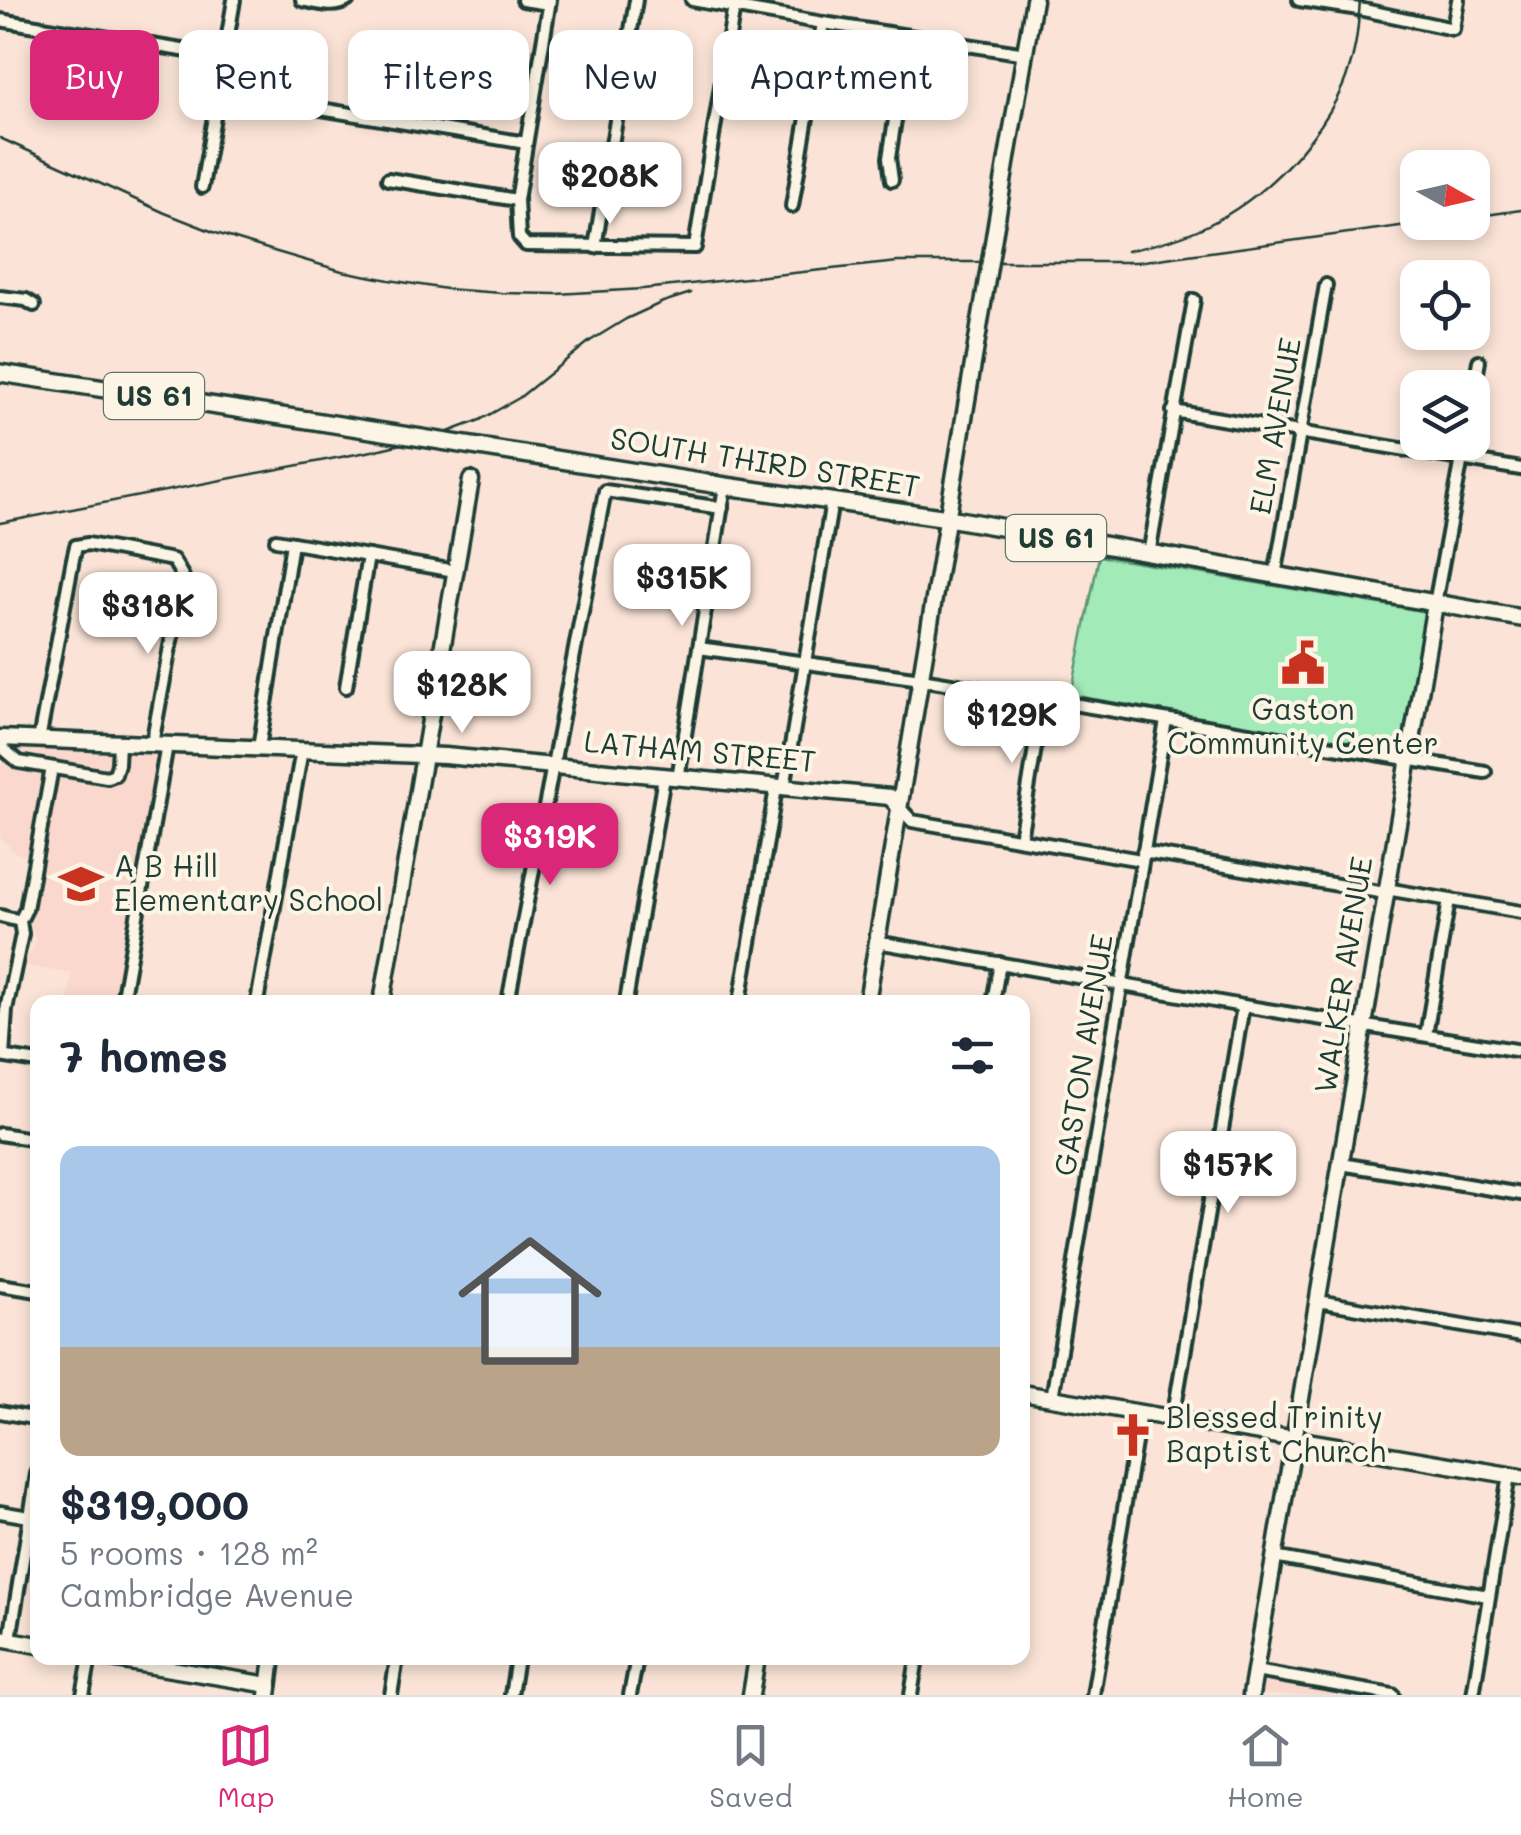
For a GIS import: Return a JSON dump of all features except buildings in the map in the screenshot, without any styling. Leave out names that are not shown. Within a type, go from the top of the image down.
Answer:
[{"type":"main road","name":"SOUTH THIRD STREET","points":[[0,373],[948,518],[1521,618]]},
{"type":"street","points":[[229,30],[234,0]]},
{"type":"street","points":[[302,0],[343,4],[348,0]]},
{"type":"street","points":[[523,0],[549,2],[516,200],[520,237],[526,245],[595,247],[695,247],[734,4]]},
{"type":"street","points":[[595,247],[636,0]]},
{"type":"street","points":[[692,0],[734,4],[865,30]]},
{"type":"street","points":[[868,995],[1034,0]]},
{"type":"street","points":[[1299,0],[1453,29],[1458,0]]},
{"type":"street","points":[[0,20],[179,49]]},
{"type":"street","points":[[792,206],[822,23]]},
{"type":"street","points":[[968,46],[1026,54]]},
{"type":"street","points":[[529,86],[535,87]]},
{"type":"street","points":[[328,110],[526,143]]},
{"type":"street","points":[[202,187],[213,120]]},
{"type":"street","points":[[892,180],[889,158],[895,120]]},
{"type":"street","points":[[388,179],[516,200]]},
{"type":"street","name":"ELM AVENUE","points":[[1275,576],[1326,284]]},
{"type":"street","points":[[0,297],[26,300],[34,305]]},
{"type":"street","points":[[1150,554],[1194,300]]},
{"type":"street","points":[[1478,370],[1480,362]]},
{"type":"street","points":[[1174,412],[1400,449]]},
{"type":"street","name":"WALKER AVENUE","points":[[1252,1695],[1462,460]]},
{"type":"street","points":[[1468,460],[1521,469]]},
{"type":"street","points":[[383,995],[471,480]]},
{"type":"street","points":[[627,995],[699,648],[722,508],[722,486]]},
{"type":"street","points":[[509,995],[605,491],[722,508]]},
{"type":"street","points":[[741,995],[832,501]]},
{"type":"street","points":[[276,540],[455,571]]},
{"type":"street","points":[[259,748],[292,543]]},
{"type":"street","points":[[39,740],[76,546],[88,544],[173,560],[182,576],[123,995]]},
{"type":"street","points":[[346,687],[368,556]]},
{"type":"street","points":[[699,648],[921,679],[1485,772]]},
{"type":"street","points":[[1020,839],[1043,699]]},
{"type":"street","name":"GASTON AVENUE","points":[[1052,1398],[1166,720]]},
{"type":"street","name":"LATHAM STREET","points":[[0,738],[424,756],[890,796],[912,821],[1521,912]]},
{"type":"street","points":[[0,746],[19,762],[111,776],[117,770],[119,743]]},
{"type":"street","points":[[258,995],[302,750]]},
{"type":"street","points":[[30,1061],[1,1056],[3,1010],[22,934],[20,921],[26,909],[52,768]]},
{"type":"street","points":[[1426,1034],[1449,900]]},
{"type":"street","points":[[0,916],[20,921]]},
{"type":"street","points":[[877,942],[1521,1051]]},
{"type":"street","points":[[994,995],[1000,963]]},
{"type":"street","points":[[1173,1419],[1243,1006]]},
{"type":"street","points":[[0,1134],[30,1139]]},
{"type":"street","points":[[1341,1164],[1521,1194]]},
{"type":"street","points":[[0,1285],[30,1291]]},
{"type":"street","points":[[1318,1301],[1521,1336]]},
{"type":"street","points":[[1030,1394],[1515,1476],[1488,1596],[1473,1695]]},
{"type":"street","points":[[0,1412],[30,1418]]},
{"type":"street","points":[[1093,1695],[1140,1413]]},
{"type":"street","points":[[30,1511],[5,1639],[30,1644]]},
{"type":"street","points":[[0,1512],[29,1516]]},
{"type":"street","points":[[1274,1557],[1488,1596]]},
{"type":"street","points":[[83,1695],[89,1665]]},
{"type":"street","points":[[140,1665],[268,1690],[272,1665]]},
{"type":"street","points":[[390,1695],[396,1665]]},
{"type":"street","points":[[511,1695],[517,1665]]},
{"type":"street","points":[[630,1695],[636,1665]]},
{"type":"street","points":[[751,1695],[756,1665]]},
{"type":"street","points":[[911,1695],[917,1665]]},
{"type":"street","points":[[1255,1671],[1393,1695]]},
{"type":"shaded area","name":"A B Hill Elementary School","points":[[5,747],[158,753],[115,995],[68,995],[72,974],[22,965],[36,940],[28,916],[31,857],[16,853],[0,838],[0,774]]},
{"type":"shaded area","points":[[1261,1680],[1349,1695],[1258,1695]]},
{"type":"green space","points":[[1099,556],[1427,612],[1400,753],[1071,695]]},
{"type":"railway","points":[[1127,251],[1208,225],[1257,194],[1280,174],[1336,100],[1356,40],[1360,0]]},
{"type":"railway","points":[[0,138],[165,213],[277,252],[389,280],[501,293],[643,289],[898,262],[1137,262],[1400,226]]},
{"type":"railway","points":[[1490,214],[1521,210]]},
{"type":"railway","points":[[0,523],[443,434],[480,420],[519,398],[590,341],[626,319],[691,293]]},
{"type":"place","name":"Gaston Community Center","points":[[1303,663]]},
{"type":"place","name":"A B Hill Elementary School","points":[[81,884]]},
{"type":"place","name":"Blessed Trinity Baptist Church","points":[[1133,1435]]}]
